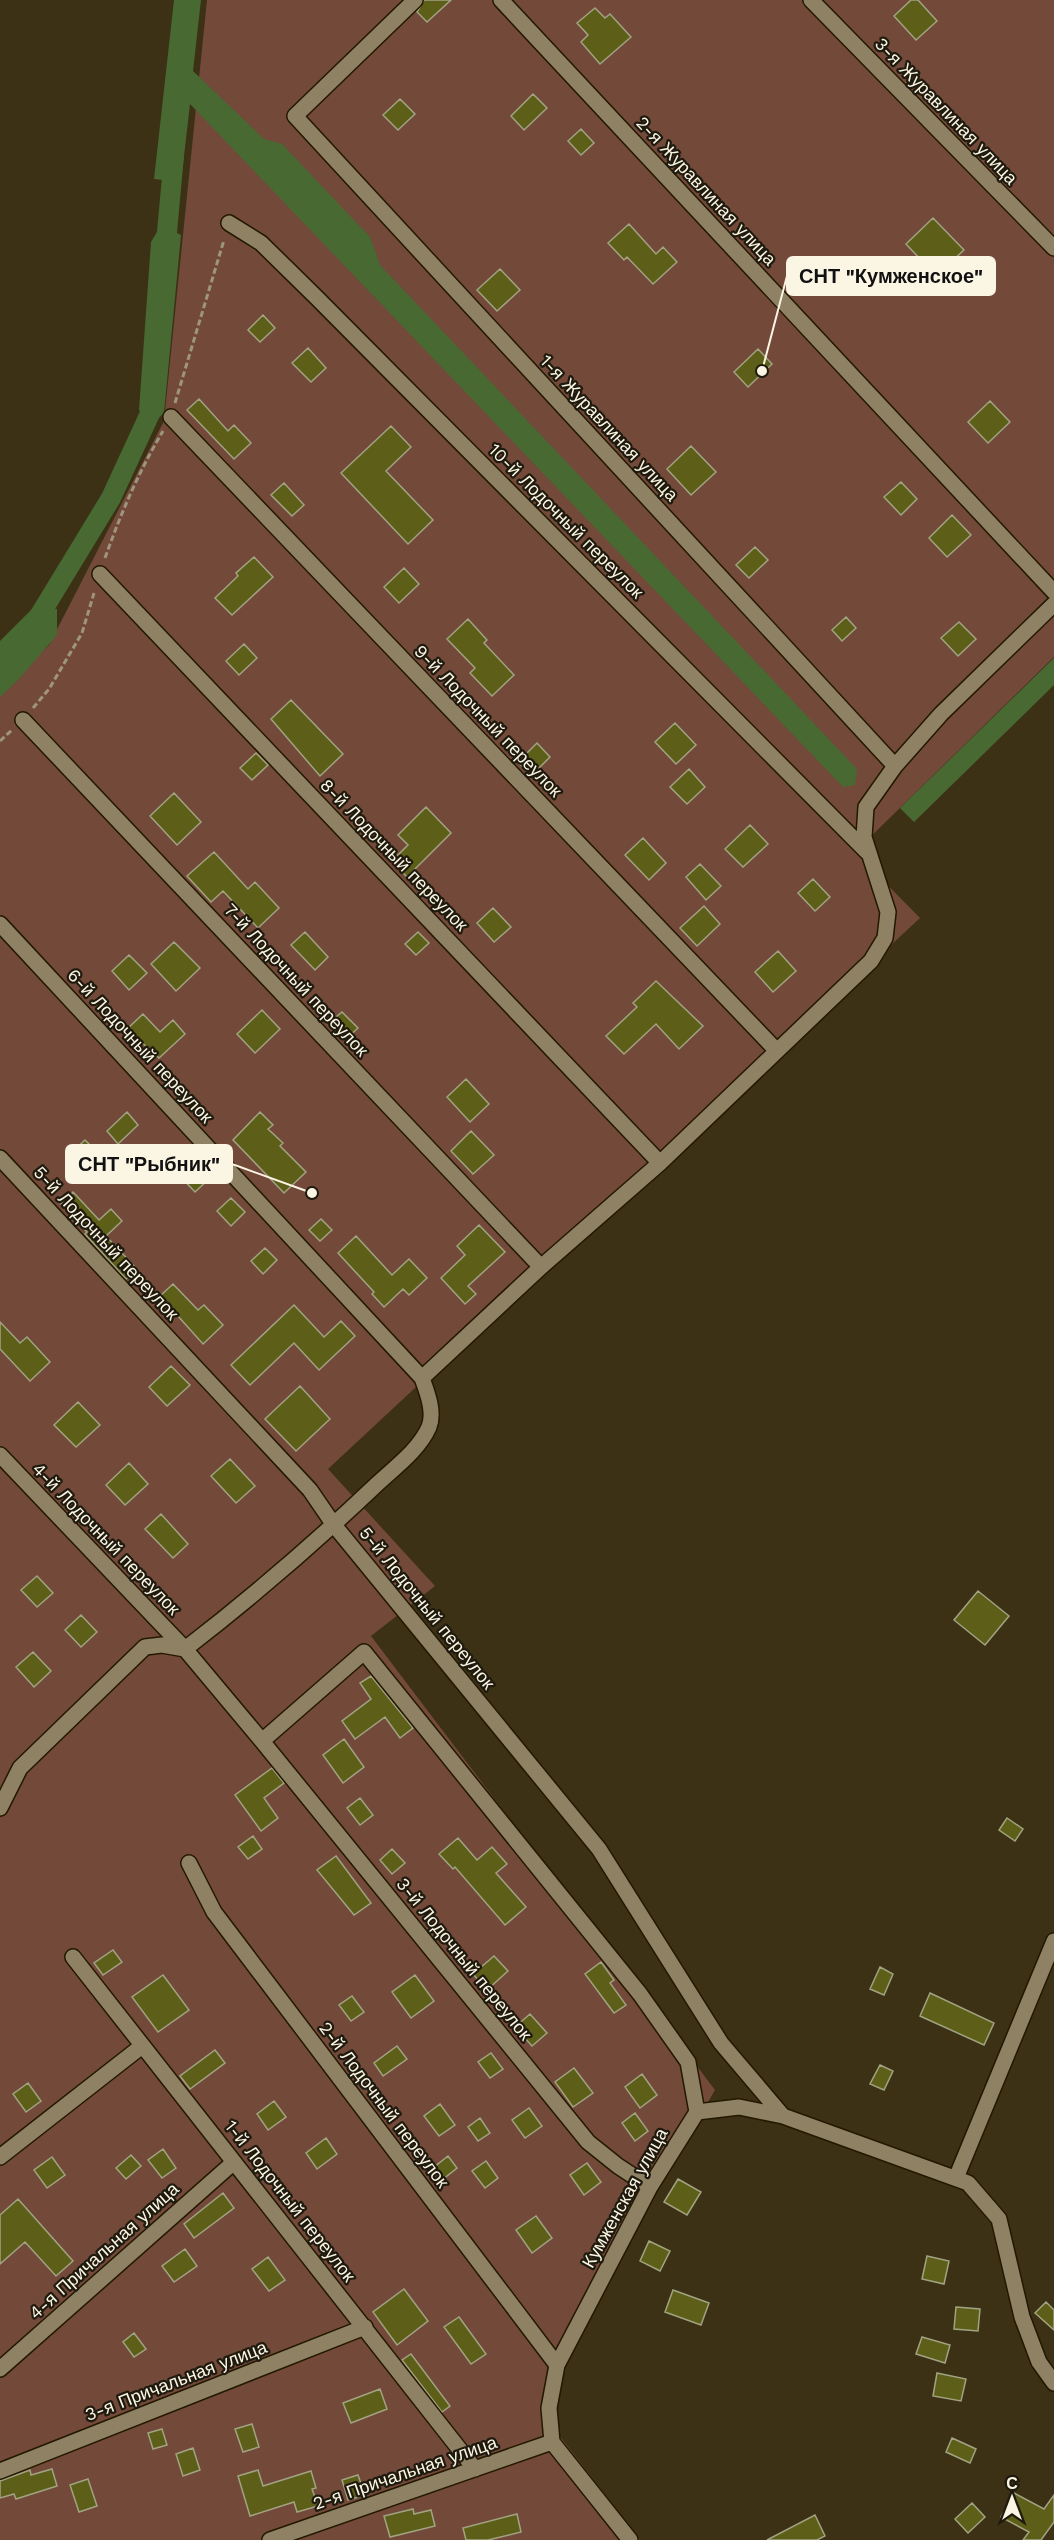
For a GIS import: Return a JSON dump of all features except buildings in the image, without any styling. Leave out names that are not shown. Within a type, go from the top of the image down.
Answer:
[{"type":"street","name":"1-я Журавлиная улица","points":[[415,0],[295,116],[894,766]]},
{"type":"street","name":"2-я Журавлиная улица","points":[[501,0],[1054,592]]},
{"type":"street","name":"3-я Журавлиная улица","points":[[811,0],[1054,248]]},
{"type":"street","name":"10-й Лодочный переулок","points":[[229,224],[261,243],[309,290],[870,855]]},
{"type":"street","name":"9-й Лодочный переулок","points":[[171,417],[777,1051]]},
{"type":"street","name":"8-й Лодочный переулок","points":[[100,574],[660,1163]]},
{"type":"street","points":[[0,1808],[5,1785],[20,1768],[145,1647],[162,1645],[185,1649],[228,1616],[334,1525],[413,1450],[429,1426],[430,1400],[422,1378],[541,1267],[660,1163],[871,961],[885,938],[888,912],[864,837],[866,807],[894,766],[941,714],[1054,604]]},
{"type":"street","name":"7-й Лодочный переулок","points":[[22,720],[541,1267]]},
{"type":"street","name":"6-й Лодочный переулок","points":[[0,924],[422,1378]]},
{"type":"street","name":"5-й Лодочный переулок","points":[[0,1158],[310,1490],[334,1525],[599,1849],[720,2043],[783,2116]]},
{"type":"street","name":"4-й Лодочный переулок","points":[[0,1455],[185,1649],[262,1741]]},
{"type":"street","points":[[262,1741],[364,1652],[640,1994],[688,2062],[697,2112],[739,2107],[783,2116],[968,2183],[999,2219],[1022,2317],[1039,2362],[1054,2383]]},
{"type":"street","name":"3-й Лодочный переулок","points":[[262,1741],[588,2142],[618,2166],[650,2187]]},
{"type":"street","name":"2-й Лодочный переулок","points":[[189,1863],[214,1912],[557,2366]]},
{"type":"street","points":[[956,2178],[1054,1941]]},
{"type":"street","name":"1-й Лодочный переулок","points":[[73,1957],[476,2469]]},
{"type":"street","points":[[0,2157],[142,2046]]},
{"type":"street","name":"Кумженская улица","points":[[552,2442],[549,2409],[557,2366],[650,2187],[697,2112]]},
{"type":"street","name":"4-я Причальная улица","points":[[0,2370],[234,2162]]},
{"type":"street","name":"3-я Причальная улица","points":[[0,2471],[365,2327]]},
{"type":"street","points":[[552,2442],[630,2540]]},
{"type":"street","name":"2-я Причальная улица","points":[[270,2540],[552,2442]]},
{"type":"path","points":[[0,741],[49,689],[82,633],[117,523],[143,465],[171,417],[229,224]]},
{"type":"shaded area","points":[[174,0],[201,0],[193,71],[264,139],[282,144],[370,237],[380,265],[857,769],[855,785],[843,787],[190,104],[181,182],[154,179]]},
{"type":"shaded area","points":[[207,0],[1054,0],[1054,657],[855,852],[920,918],[328,1469],[435,1586],[371,1636],[715,2090],[559,2359],[555,2430],[640,2540],[0,2540],[0,692],[49,645],[164,421]]},
{"type":"shaded area","points":[[161,225],[181,235],[164,413],[149,427],[139,410],[151,242]]},
{"type":"shaded area","points":[[34,607],[57,609],[57,635],[19,679],[0,697],[0,641]]},
{"type":"shaded area","points":[[1054,658],[1054,685],[914,822],[900,808]]},
{"type":"waterway","points":[[165,254],[174,155]]},
{"type":"waterway","points":[[0,662],[27,636],[111,498],[153,407],[154,397]]},
{"type":"place","name":"СНТ \"Кумженское\"","points":[[762,371]]},
{"type":"place","name":"СНТ \"Рыбник\"","points":[[312,1193]]}]
